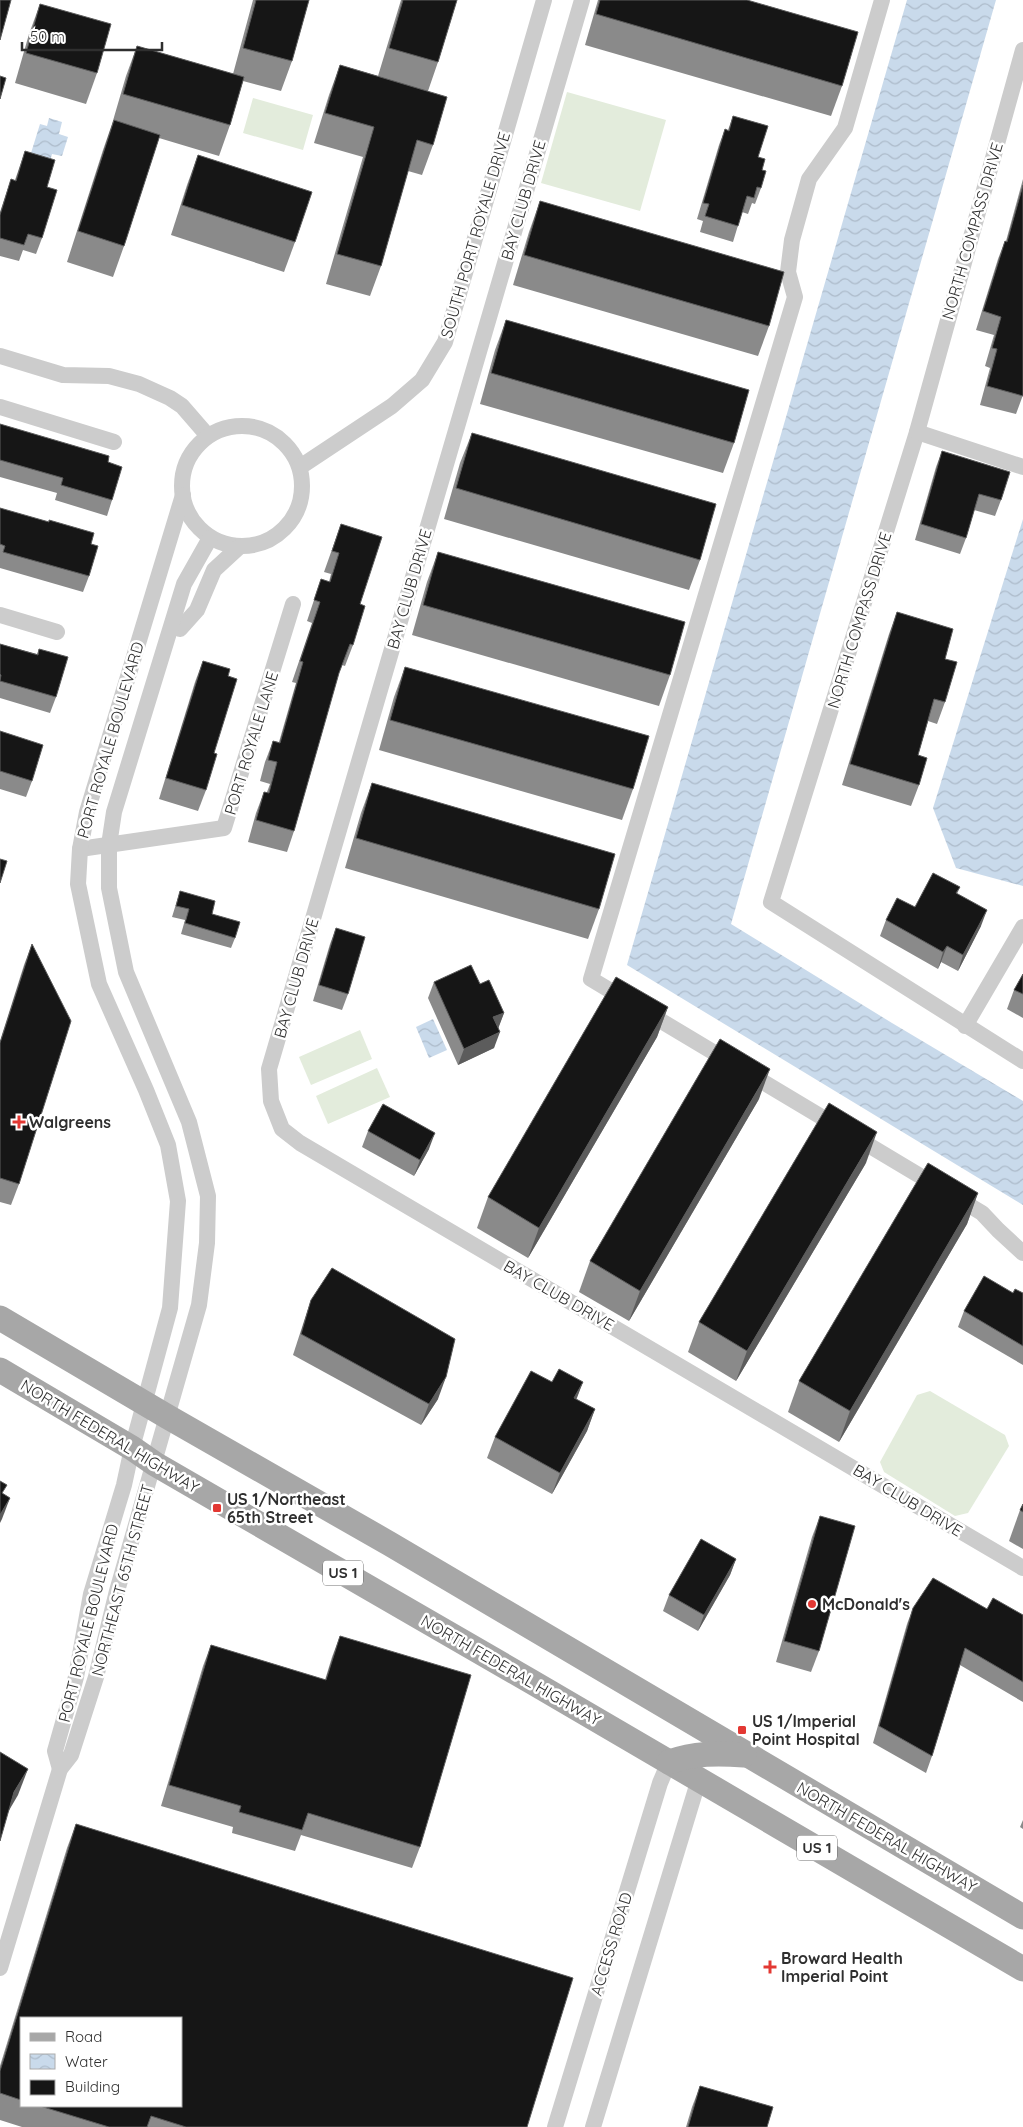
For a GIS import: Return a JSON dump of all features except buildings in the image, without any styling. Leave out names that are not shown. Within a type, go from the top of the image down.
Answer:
[{"type":"main road","name":"NORTH FEDERAL HIGHWAY","points":[[0,1318],[390,1544],[1023,1917]]},
{"type":"main road","name":"NORTH FEDERAL HIGHWAY","points":[[0,1370],[132,1448],[155,1464],[1023,1969]]},
{"type":"main road","points":[[640,1745],[668,1749],[681,1747],[691,1743],[705,1730]]},
{"type":"main road","points":[[669,1762],[688,1755],[705,1753],[749,1756]]},
{"type":"main road","points":[[997,1954],[1023,1956]]},
{"type":"street","name":"SOUTH PORT ROYALE DRIVE","points":[[300,466],[392,406],[422,380],[445,342],[544,0]]},
{"type":"street","name":"BAY CLUB DRIVE","points":[[582,0],[269,1069],[271,1101],[282,1129],[300,1143],[1023,1568]]},
{"type":"street","points":[[882,0],[845,128],[809,179],[792,240],[788,272],[795,297],[591,979],[982,1213],[1023,1253]]},
{"type":"street","name":"NORTH COMPASS DRIVE","points":[[1022,61],[917,432],[771,902],[1023,1062]]},
{"type":"street","points":[[0,356],[63,375],[109,376],[139,384],[170,398],[182,406],[208,436]]},
{"type":"street","points":[[0,407],[114,442]]},
{"type":"street","points":[[234,426],[262,428],[274,434],[285,443],[300,466],[302,493],[293,519],[274,538],[262,544],[239,547],[216,541],[190,517],[183,495],[183,473],[188,459],[196,446],[220,429],[234,426]]},
{"type":"street","points":[[917,432],[1023,467]]},
{"type":"street","name":"PORT ROYALE BOULEVARD","points":[[60,1769],[54,1751],[76,1677],[92,1594],[124,1484],[170,1308],[178,1202],[168,1145],[99,984],[78,884],[80,849],[87,812],[183,495]]},
{"type":"street","name":"PORT ROYALE BOULEVARD","points":[[180,629],[199,574],[216,541]]},
{"type":"street","name":"PORT ROYALE BOULEVARD","points":[[168,1417],[199,1305],[206,1243],[208,1196],[188,1122],[126,972],[109,888],[109,846],[114,812],[164,655],[184,584],[216,541]]},
{"type":"street","name":"PORT ROYALE BOULEVARD","points":[[164,655],[180,629],[196,610],[214,570],[239,547]]},
{"type":"street","points":[[154,588],[181,595]]},
{"type":"street","name":"PORT ROYALE LANE","points":[[80,849],[224,828],[293,604]]},
{"type":"street","points":[[0,615],[57,632]]},
{"type":"street","points":[[965,1026],[1023,927]]},
{"type":"street","name":"NORTHEAST 65TH STREET","points":[[0,1968],[60,1769],[71,1755],[74,1747],[168,1417]]},
{"type":"street","name":"ACCESS ROAD","points":[[555,2127],[660,1783],[669,1762]]},
{"type":"street","points":[[593,2127],[699,1779]]},
{"type":"green space","points":[[567,92],[666,120],[640,211],[541,183]]},
{"type":"green space","points":[[253,98],[313,115],[303,150],[243,133]]},
{"type":"green space","points":[[360,1030],[372,1059],[311,1085],[299,1057]]},
{"type":"green space","points":[[377,1068],[390,1097],[328,1124],[316,1096]]},
{"type":"green space","points":[[930,1391],[1005,1435],[1009,1446],[968,1513],[955,1516],[884,1472],[880,1462],[917,1395]]},
{"type":"water","points":[[907,0],[996,0],[731,924],[1023,1101],[1023,1205],[627,965]]},
{"type":"water","points":[[49,118],[62,122],[59,134],[68,137],[62,156],[52,154],[49,165],[36,161],[38,155],[31,153],[40,124],[47,126]]},
{"type":"water","points":[[1023,519],[1023,886],[956,868],[933,808]]},
{"type":"water","points":[[433,1019],[447,1050],[429,1058],[416,1027]]},
{"type":"place","name":"Walgreens","points":[[19,1122]]},
{"type":"place","name":"US 1/Northeast 65th Street","points":[[217,1508]]},
{"type":"place","name":"McDonald's","points":[[812,1604]]},
{"type":"place","name":"US 1/Imperial Point Hospital","points":[[742,1730]]},
{"type":"place","name":"Broward Health Imperial Point","points":[[770,1967]]}]
